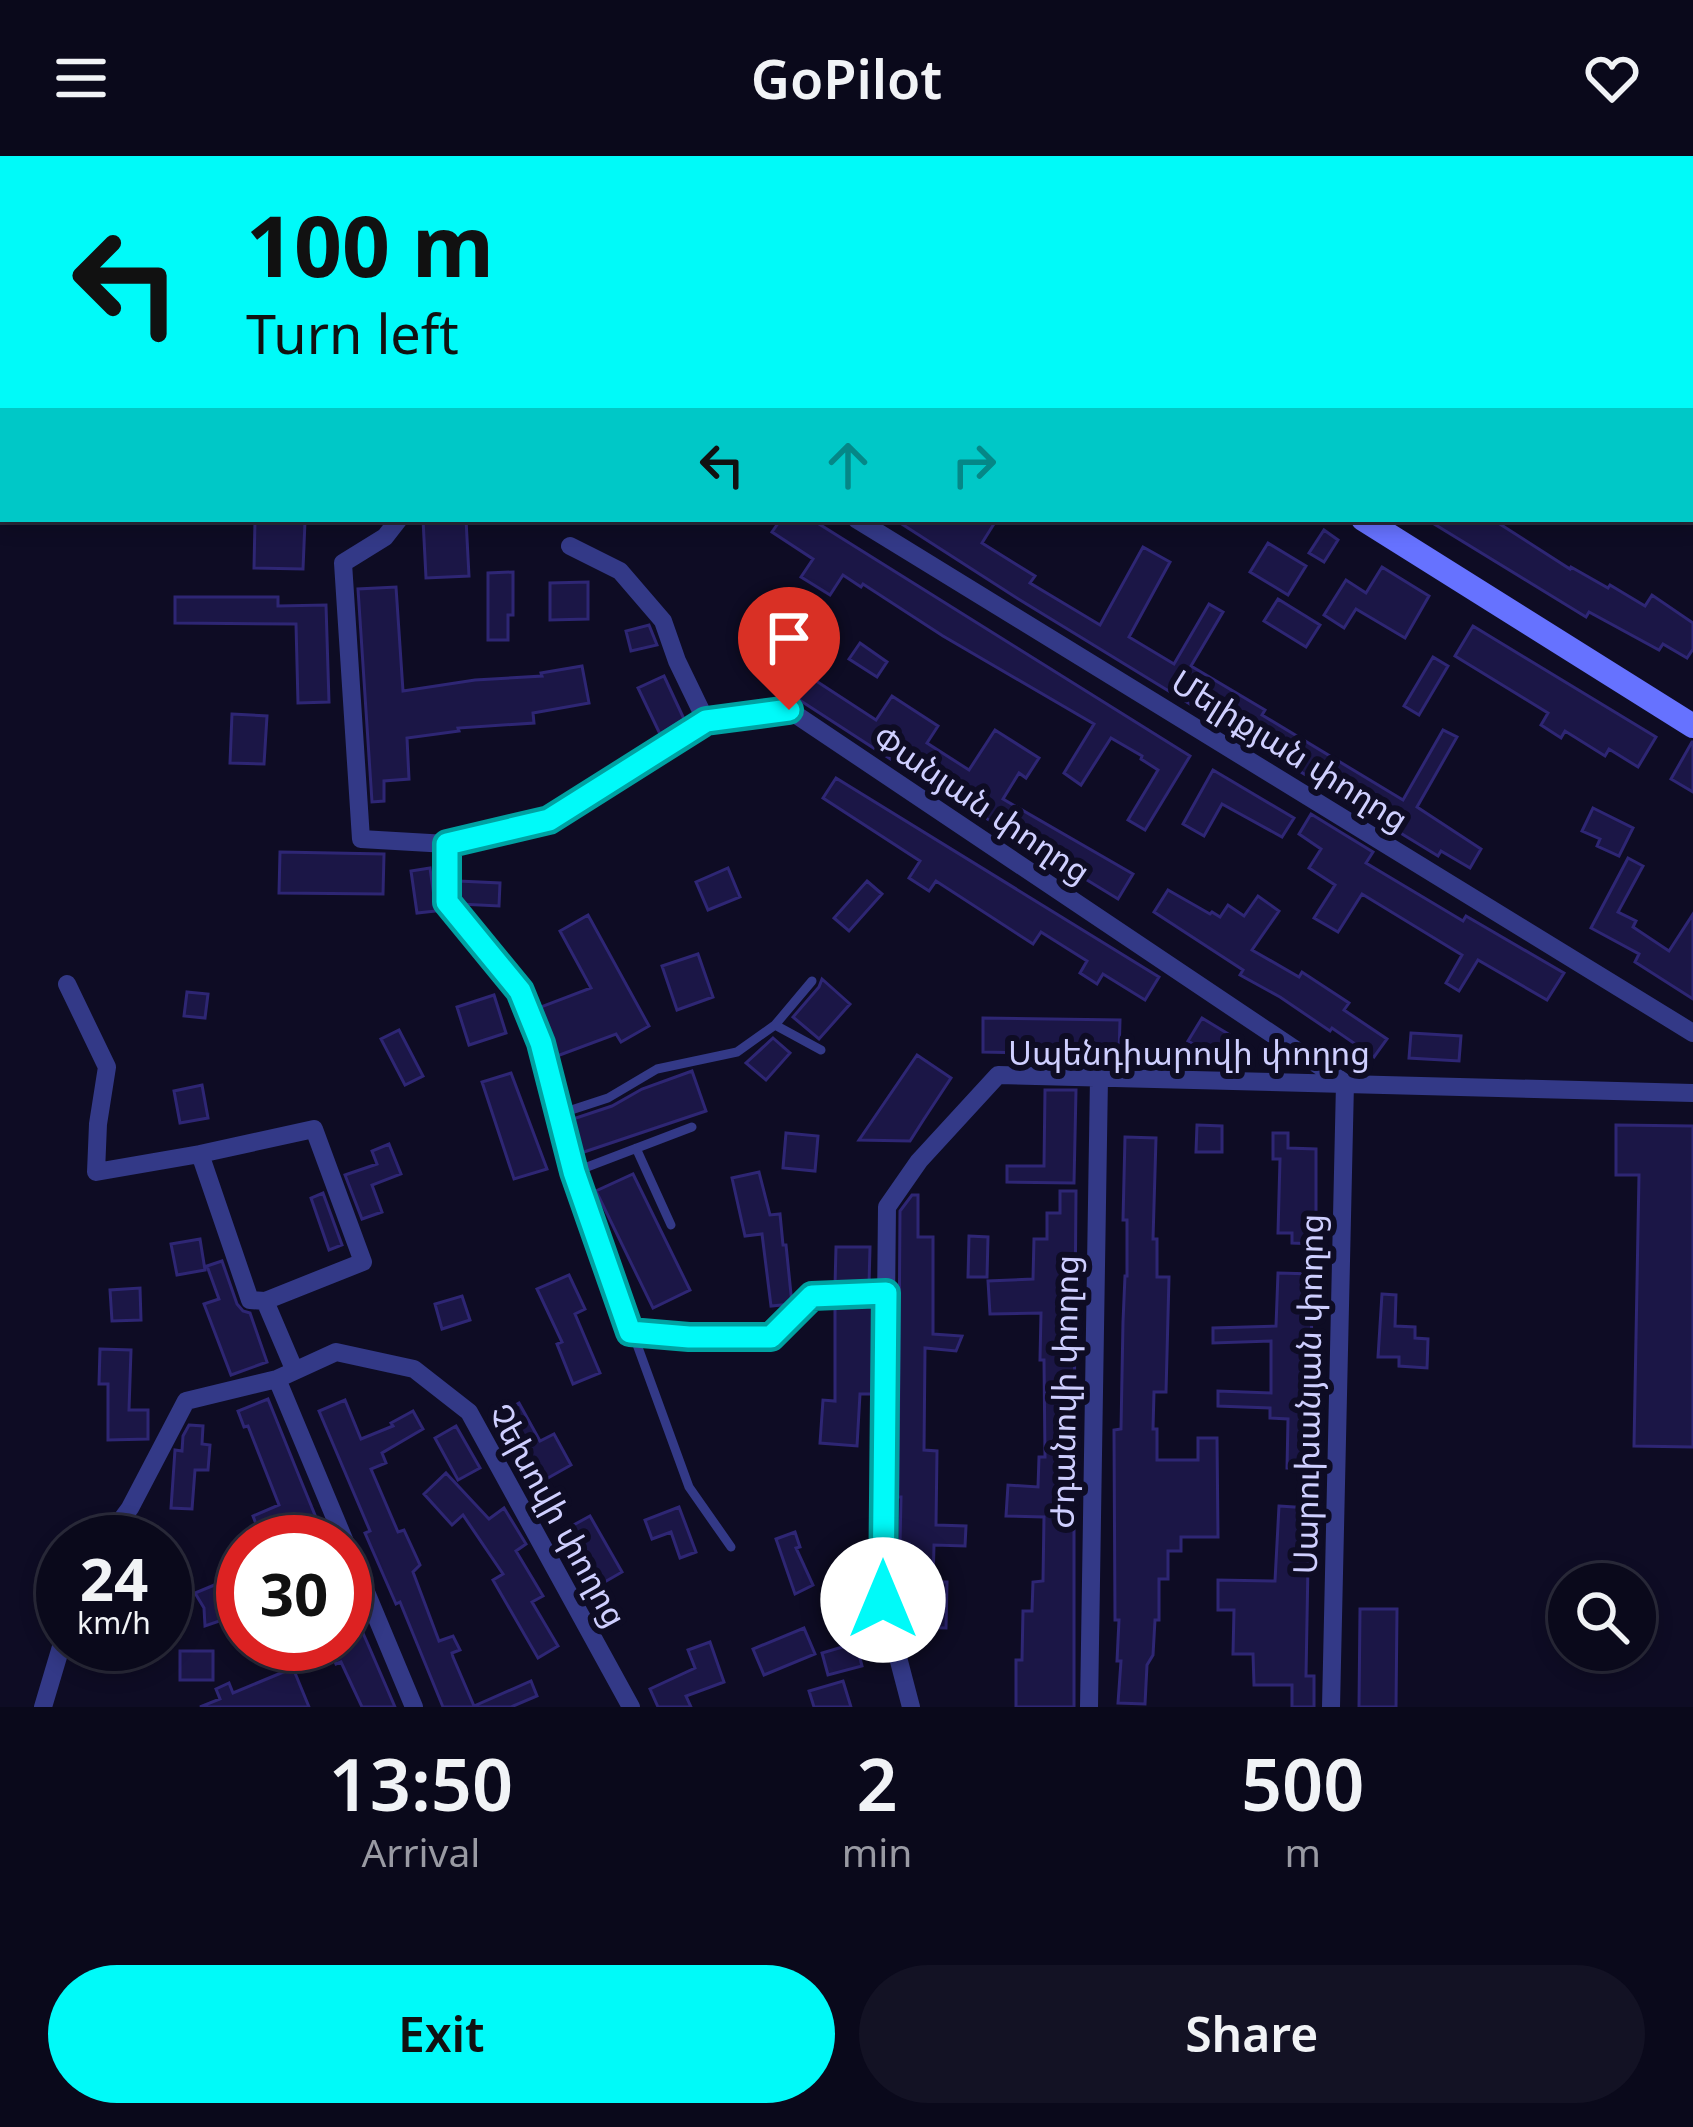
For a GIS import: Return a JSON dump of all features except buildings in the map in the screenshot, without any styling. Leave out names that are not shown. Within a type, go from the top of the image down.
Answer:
[{"type":"main road","points":[[1368,522],[1693,726]]},
{"type":"street","name":"Փանյան փողոց","points":[[398,522],[385,537],[343,563],[361,839],[447,844],[549,820],[706,721],[789,710],[1345,1083]]},
{"type":"street","name":"Մելիքյան փողոց","points":[[861,522],[1693,1033]]},
{"type":"street","points":[[570,546],[620,571],[663,621],[706,721]]},
{"type":"street","points":[[67,985],[106,1067],[96,1172],[314,1129],[363,1262],[265,1301],[250,1300],[200,1154]]},
{"type":"street","name":"Սպենդիարովի փողոց","points":[[911,1707],[883,1600],[887,1208],[919,1161],[998,1075],[1693,1093]]},
{"type":"street","name":"Ժդանովի փողոց","points":[[1089,1707],[1099,1077]]},
{"type":"street","name":"Սարուխանյան փողոց","points":[[1331,1707],[1345,1083]]},
{"type":"street","points":[[265,1301],[286,1374],[414,1707]]},
{"type":"street","name":"Չեխովի փողոց","points":[[125,1515],[186,1401],[286,1374],[336,1352],[414,1369],[469,1412],[631,1707]]},
{"type":"street","points":[[43,1707],[54,1671]]},
{"type":"lane","points":[[447,844],[447,902],[520,991],[541,1043],[574,1172],[688,1487],[731,1547]]},
{"type":"lane","points":[[559,1114],[608,1098],[657,1069],[737,1052],[775,1025],[812,981]]},
{"type":"lane","points":[[775,1025],[820,1050]]},
{"type":"lane","points":[[574,1172],[692,1127]]},
{"type":"lane","points":[[636,1148],[671,1225]]},
{"type":"lane","points":[[630,1332],[771,1337],[812,1296],[886,1293]]},
{"type":"route","points":[[789,710],[706,721],[549,820],[447,844],[447,902],[520,991],[541,1043],[574,1172],[630,1332],[771,1337],[812,1296],[886,1293],[883,1600]]}]
